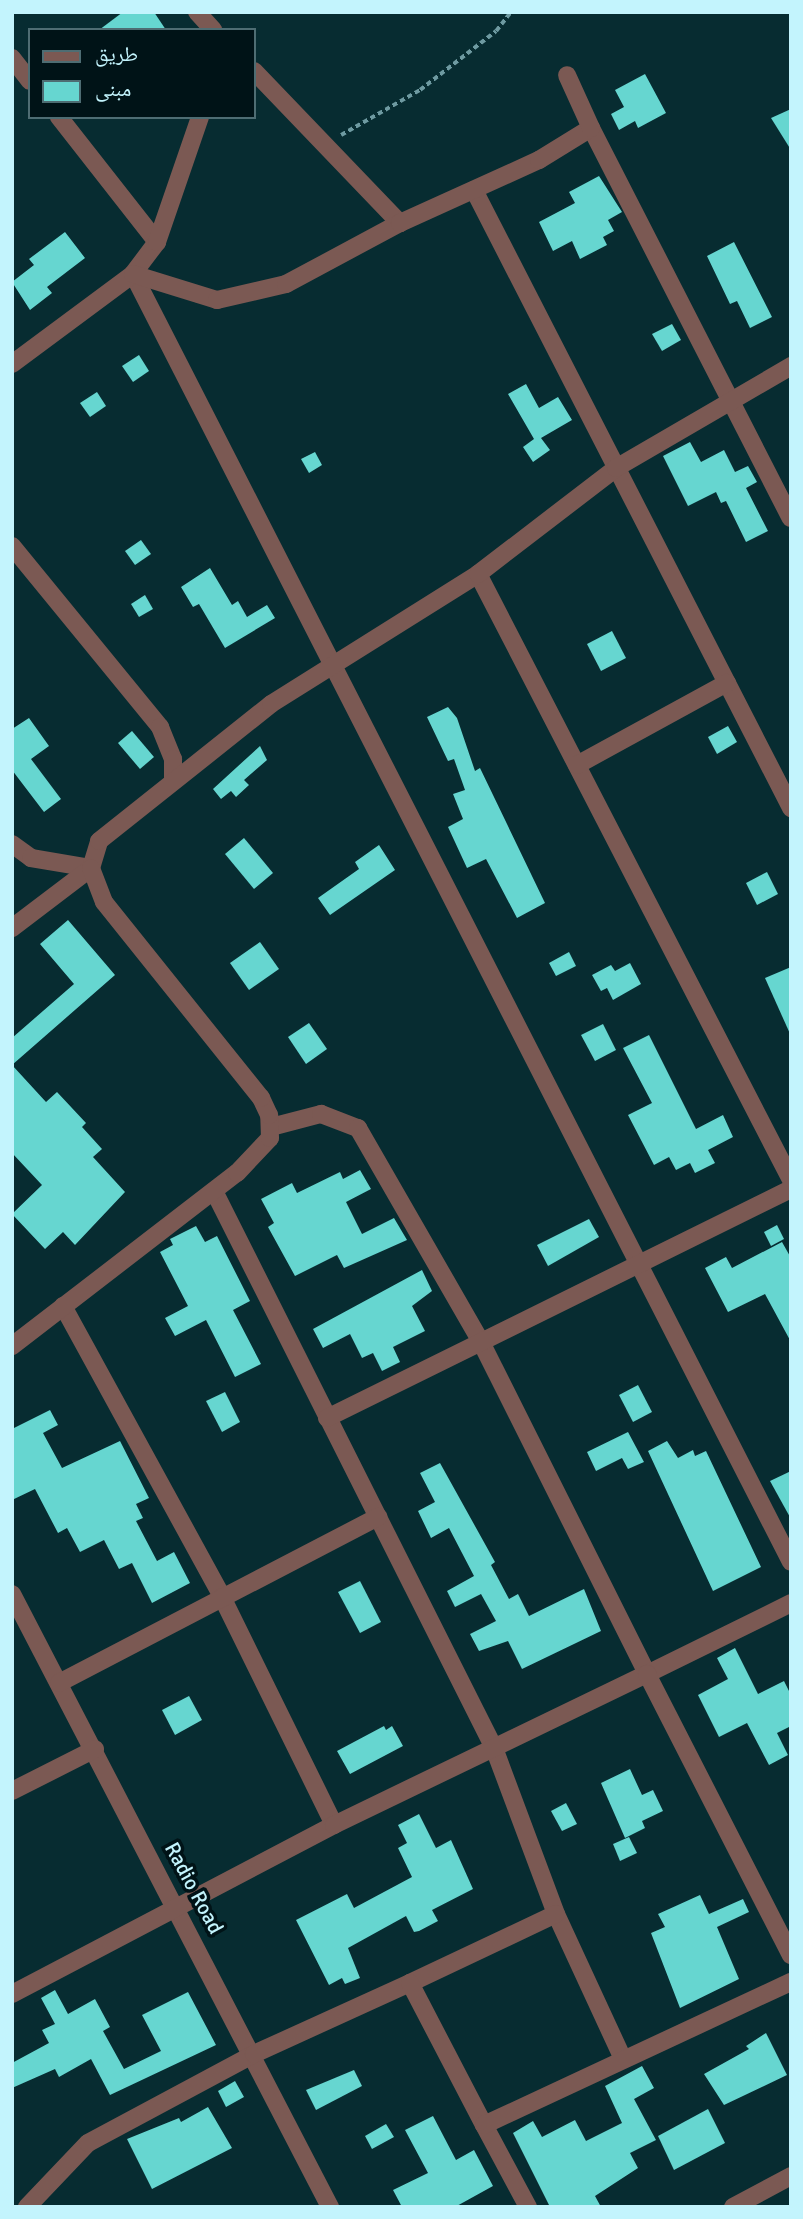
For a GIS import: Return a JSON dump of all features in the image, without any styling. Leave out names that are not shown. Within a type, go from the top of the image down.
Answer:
[{"type":"street","points":[[197,12],[211,28]]},
{"type":"street","points":[[12,58],[28,78]]},
{"type":"street","points":[[256,73],[400,223]]},
{"type":"street","points":[[567,75],[591,128],[791,518]]},
{"type":"street","points":[[61,119],[157,242]]},
{"type":"street","points":[[12,364],[132,274],[157,242],[199,119]]},
{"type":"street","points":[[132,274],[217,300],[286,284],[400,223],[539,160],[591,128]]},
{"type":"street","points":[[474,190],[791,808]]},
{"type":"street","points":[[132,274],[334,661],[791,1562]]},
{"type":"street","points":[[12,928],[91,868],[99,841],[173,779],[334,661],[478,574],[616,468],[729,399],[791,366]]},
{"type":"street","points":[[12,546],[160,727],[173,759],[173,779]]},
{"type":"street","points":[[478,574],[791,1180]]},
{"type":"street","points":[[577,765],[727,683]]},
{"type":"street","points":[[12,844],[31,858],[91,868]]},
{"type":"street","points":[[12,1346],[214,1191],[264,1146],[271,1128],[261,1098],[104,902],[91,868]]},
{"type":"street","points":[[271,1128],[321,1114],[358,1128],[481,1342],[646,1674],[791,1955]]},
{"type":"street","points":[[327,1418],[791,1189]]},
{"type":"street","points":[[214,1191],[494,1748],[556,1914],[622,2057]]},
{"type":"street","points":[[63,1306],[222,1597],[334,1825]]},
{"type":"street","points":[[59,1683],[378,1517]]},
{"type":"street","name":"Radio Road","points":[[12,1594],[178,1907],[330,2207]]},
{"type":"street","points":[[12,1994],[334,1825],[791,1603]]},
{"type":"street","points":[[12,1790],[95,1749]]},
{"type":"street","points":[[27,2207],[88,2143],[254,2054],[556,1914]]},
{"type":"street","points":[[484,2125],[622,2057],[791,1982]]},
{"type":"street","points":[[410,1983],[528,2207]]},
{"type":"street","points":[[733,2207],[791,2176]]},
{"type":"path","points":[[323,143],[361,127],[420,90],[496,31],[511,12]]},
{"type":"building","points":[[123,12],[154,12],[165,28],[102,28]]},
{"type":"building","points":[[645,74],[666,113],[638,128],[635,121],[619,130],[611,114],[624,107],[615,90]]},
{"type":"building","points":[[791,109],[791,150],[771,118]]},
{"type":"building","points":[[599,176],[622,212],[608,220],[614,231],[603,237],[607,245],[580,259],[572,241],[553,251],[539,222],[575,203],[569,192]]},
{"type":"building","points":[[65,232],[85,258],[47,287],[52,293],[30,310],[12,282],[34,265],[29,259]]},
{"type":"building","points":[[734,242],[772,317],[750,328],[737,301],[730,304],[707,256]]},
{"type":"building","points":[[672,324],[681,340],[662,351],[652,334]]},
{"type":"building","points":[[139,355],[149,371],[133,382],[122,366]]},
{"type":"building","points":[[526,384],[539,408],[558,397],[572,420],[541,438],[550,450],[533,462],[523,447],[534,439],[508,394]]},
{"type":"building","points":[[97,392],[106,406],[90,417],[80,403]]},
{"type":"building","points":[[690,442],[701,462],[724,450],[735,472],[748,466],[757,482],[746,488],[768,531],[746,542],[726,501],[721,503],[716,492],[688,506],[663,456]]},
{"type":"building","points":[[315,452],[322,465],[309,473],[301,459]]},
{"type":"building","points":[[141,540],[151,554],[135,565],[125,551]]},
{"type":"building","points":[[210,568],[232,605],[238,601],[247,617],[267,605],[275,618],[225,648],[199,604],[193,607],[181,587]]},
{"type":"building","points":[[145,595],[153,609],[139,617],[131,604]]},
{"type":"building","points":[[612,631],[626,658],[601,671],[587,644]]},
{"type":"building","points":[[448,707],[457,718],[475,771],[480,768],[545,903],[517,918],[486,859],[467,868],[448,827],[463,819],[453,794],[465,790],[454,759],[448,761],[427,717]]},
{"type":"building","points":[[29,718],[49,746],[31,759],[61,799],[44,812],[12,770],[12,729]]},
{"type":"building","points":[[728,726],[737,742],[717,754],[708,737]]},
{"type":"building","points":[[132,731],[154,757],[140,769],[118,743]]},
{"type":"building","points":[[260,746],[267,760],[244,780],[249,785],[236,797],[231,791],[221,799],[213,789]]},
{"type":"building","points":[[244,838],[273,873],[254,889],[225,854]]},
{"type":"building","points":[[379,845],[395,870],[330,915],[318,898],[359,869],[355,862]]},
{"type":"building","points":[[767,872],[778,894],[757,905],[746,883]]},
{"type":"building","points":[[68,920],[115,975],[12,1065],[12,1038],[74,984],[40,944]]},
{"type":"building","points":[[260,942],[279,969],[249,990],[230,963]]},
{"type":"building","points":[[569,952],[576,966],[556,976],[549,963]]},
{"type":"building","points":[[630,963],[641,984],[613,1000],[607,988],[601,991],[592,975],[611,965],[615,971]]},
{"type":"building","points":[[791,967],[791,1036],[765,978]]},
{"type":"building","points":[[309,1023],[327,1049],[306,1064],[288,1037]]},
{"type":"building","points":[[603,1024],[616,1050],[595,1061],[581,1035]]},
{"type":"building","points":[[649,1035],[696,1129],[723,1115],[733,1137],[708,1150],[715,1163],[695,1173],[690,1163],[676,1170],[669,1157],[654,1165],[628,1115],[652,1103],[623,1048]]},
{"type":"building","points":[[12,1065],[46,1102],[57,1092],[86,1123],[82,1127],[102,1149],[93,1157],[125,1192],[75,1245],[63,1232],[45,1249],[12,1214],[42,1185],[12,1153]]},
{"type":"building","points":[[360,1170],[371,1189],[346,1202],[362,1234],[394,1218],[407,1240],[344,1268],[337,1255],[295,1276],[268,1227],[274,1223],[261,1199],[292,1183],[297,1193],[340,1172],[343,1179]]},
{"type":"building","points":[[589,1219],[599,1237],[548,1266],[537,1245]]},
{"type":"building","points":[[777,1225],[784,1239],[771,1246],[764,1232]]},
{"type":"building","points":[[196,1226],[205,1242],[217,1236],[250,1301],[233,1310],[261,1364],[235,1377],[206,1320],[175,1336],[165,1318],[188,1306],[160,1252],[173,1245],[170,1239]]},
{"type":"building","points":[[782,1242],[791,1258],[791,1342],[765,1294],[728,1312],[705,1268],[726,1257],[732,1268]]},
{"type":"building","points":[[422,1270],[432,1291],[412,1306],[425,1331],[393,1347],[400,1362],[382,1371],[373,1353],[362,1358],[350,1334],[323,1348],[313,1329]]},
{"type":"building","points":[[638,1385],[652,1412],[633,1422],[619,1395]]},
{"type":"building","points":[[225,1392],[240,1422],[222,1432],[206,1401]]},
{"type":"building","points":[[50,1410],[58,1425],[43,1433],[62,1468],[120,1441],[149,1498],[136,1504],[143,1518],[136,1521],[157,1561],[174,1552],[190,1583],[152,1603],[132,1563],[119,1569],[104,1540],[80,1552],[67,1528],[58,1533],[35,1489],[12,1500],[12,1429]]},
{"type":"building","points":[[628,1432],[644,1462],[628,1469],[622,1458],[596,1471],[587,1452]]},
{"type":"building","points":[[667,1441],[678,1458],[693,1450],[695,1456],[706,1451],[761,1567],[713,1591],[648,1451]]},
{"type":"building","points":[[440,1463],[495,1562],[491,1565],[509,1599],[518,1594],[529,1616],[584,1589],[601,1631],[522,1669],[508,1641],[479,1651],[470,1634],[496,1621],[481,1594],[455,1607],[447,1591],[474,1576],[449,1528],[431,1538],[418,1511],[435,1502],[420,1473]]},
{"type":"building","points":[[791,1471],[791,1519],[770,1481]]},
{"type":"building","points":[[360,1581],[381,1622],[360,1633],[338,1592]]},
{"type":"building","points":[[735,1648],[758,1694],[784,1681],[791,1695],[791,1726],[777,1733],[788,1755],[769,1765],[747,1723],[719,1737],[698,1695],[728,1679],[717,1658]]},
{"type":"building","points":[[189,1696],[202,1720],[175,1735],[162,1710]]},
{"type":"building","points":[[384,1726],[386,1730],[392,1726],[403,1746],[350,1774],[337,1751]]},
{"type":"building","points":[[630,1769],[642,1795],[653,1790],[663,1811],[642,1821],[645,1828],[625,1838],[601,1783]]},
{"type":"building","points":[[566,1803],[577,1824],[562,1831],[551,1811]]},
{"type":"building","points":[[419,1814],[436,1848],[451,1840],[473,1889],[432,1910],[438,1921],[419,1931],[414,1932],[406,1916],[348,1948],[360,1978],[345,1984],[342,1978],[329,1985],[296,1920],[347,1894],[354,1908],[412,1877],[398,1848],[407,1843],[398,1825]]},
{"type":"building","points":[[629,1837],[637,1853],[620,1861],[613,1844]]},
{"type":"building","points":[[700,1895],[709,1914],[743,1899],[749,1912],[717,1927],[739,1979],[680,2008],[651,1933],[665,1927],[658,1914]]},
{"type":"building","points":[[55,1990],[68,2014],[95,1999],[110,2027],[103,2031],[124,2069],[161,2051],[142,2015],[188,1992],[216,2045],[110,2095],[91,2059],[59,2077],[55,2069],[12,2088],[12,2063],[49,2043],[42,2030],[55,2024],[41,1998]]},
{"type":"building","points":[[766,2033],[787,2075],[724,2105],[704,2074],[749,2049],[746,2046]]},
{"type":"building","points":[[642,2066],[654,2088],[634,2099],[656,2140],[630,2153],[638,2168],[595,2196],[601,2207],[550,2207],[513,2133],[533,2121],[542,2137],[575,2120],[586,2141],[622,2123],[605,2086]]},
{"type":"building","points":[[354,2070],[362,2086],[316,2110],[306,2090]]},
{"type":"building","points":[[235,2081],[244,2097],[226,2107],[218,2091]]},
{"type":"building","points":[[208,2107],[232,2148],[152,2189],[127,2139],[179,2118],[181,2122]]},
{"type":"building","points":[[708,2109],[725,2143],[674,2170],[658,2136]]},
{"type":"building","points":[[433,2116],[456,2160],[474,2150],[493,2186],[455,2207],[402,2207],[393,2190],[428,2173],[405,2130]]},
{"type":"building","points":[[386,2124],[394,2137],[372,2149],[365,2136]]}]
